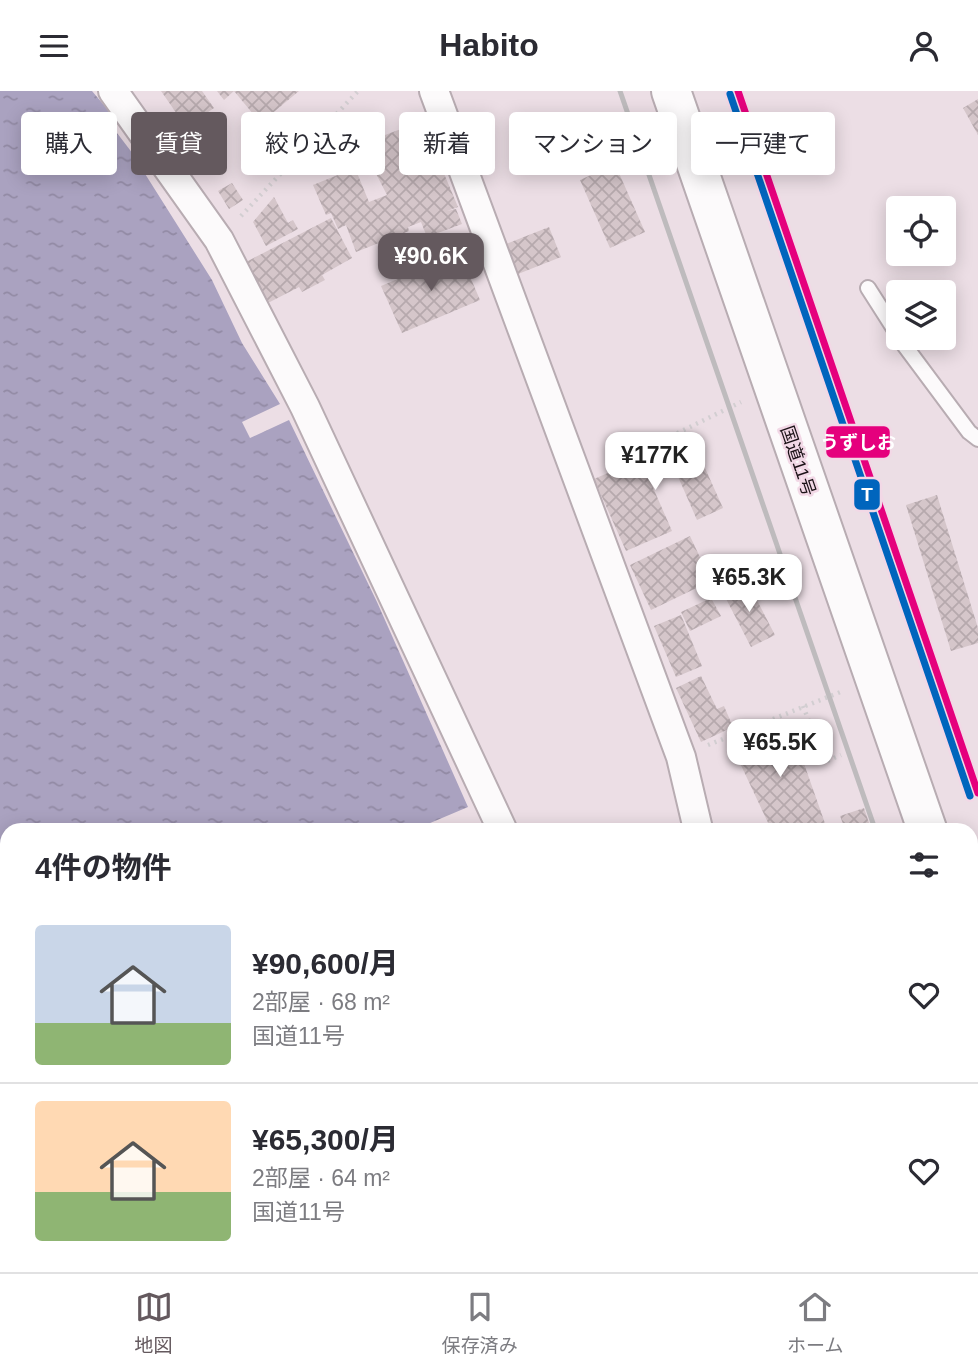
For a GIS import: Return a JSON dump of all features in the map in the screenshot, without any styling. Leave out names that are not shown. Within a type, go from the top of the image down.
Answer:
[{"type":"highway","name":"国道11号","points":[[671,91],[925,823]]},
{"type":"street","points":[[113,91],[219,240],[305,407],[499,823]]},
{"type":"street","points":[[434,91],[681,757],[697,823]]},
{"type":"lane","points":[[868,288],[886,316]]},
{"type":"lane","points":[[909,350],[969,432],[978,439]]},
{"type":"path","points":[[219,240],[358,91]]},
{"type":"path","points":[[578,481],[752,397]]},
{"type":"path","points":[[681,757],[850,688]]},
{"type":"path","points":[[803,706],[825,762],[841,755]]},
{"type":"water","points":[[0,91],[92,91],[108,112],[21,112],[21,175],[117,175],[117,133],[131,152],[131,175],[146,175],[212,280],[242,343],[280,404],[242,422],[250,438],[289,420],[377,602],[468,807],[430,823],[0,823]]},
{"type":"building","points":[[161,91],[202,91],[214,108],[208,112],[176,112]]},
{"type":"building","points":[[217,91],[234,91],[224,100]]},
{"type":"building","points":[[234,91],[299,91],[274,112],[252,112]]},
{"type":"building","points":[[978,99],[978,135],[963,108]]},
{"type":"building","points":[[399,130],[399,175],[445,175],[458,207],[447,211],[456,209],[462,224],[427,237],[421,222],[408,227],[409,231],[356,252],[346,225],[338,229],[331,213],[326,215],[313,185],[338,175],[358,175],[369,202],[387,195],[377,175],[385,175],[385,135]]},
{"type":"building","points":[[591,175],[620,175],[645,232],[610,248],[580,180]]},
{"type":"building","points":[[232,183],[243,200],[229,209],[218,191]]},
{"type":"building","points":[[274,197],[288,223],[293,220],[298,229],[266,246],[253,222]]},
{"type":"building","points":[[331,218],[352,258],[322,275],[325,280],[302,292],[299,287],[268,303],[246,262]]},
{"type":"building","points":[[549,227],[561,257],[518,274],[506,244]]},
{"type":"building","points":[[460,253],[480,300],[402,333],[381,286]]},
{"type":"building","points":[[691,437],[723,508],[697,520],[676,472],[651,483],[672,531],[626,551],[594,479]]},
{"type":"building","points":[[937,495],[978,628],[978,643],[951,651],[906,505]]},
{"type":"building","points":[[690,536],[711,581],[651,610],[630,565]]},
{"type":"building","points":[[747,581],[775,635],[751,647],[723,593]]},
{"type":"building","points":[[711,598],[721,616],[690,631],[681,612]]},
{"type":"building","points":[[681,615],[702,666],[676,677],[654,626]]},
{"type":"building","points":[[701,676],[717,709],[724,706],[733,727],[701,742],[676,688]]},
{"type":"building","points":[[789,721],[825,823],[768,823],[731,744]]},
{"type":"building","points":[[864,808],[869,823],[843,823],[840,816]]},
{"type":"railway","points":[[620,91],[873,823]]},
{"type":"transit line","name":"うずしお","points":[[738,91],[978,793]]},
{"type":"transit line","name":"T","points":[[730,94],[970,796]]}]
